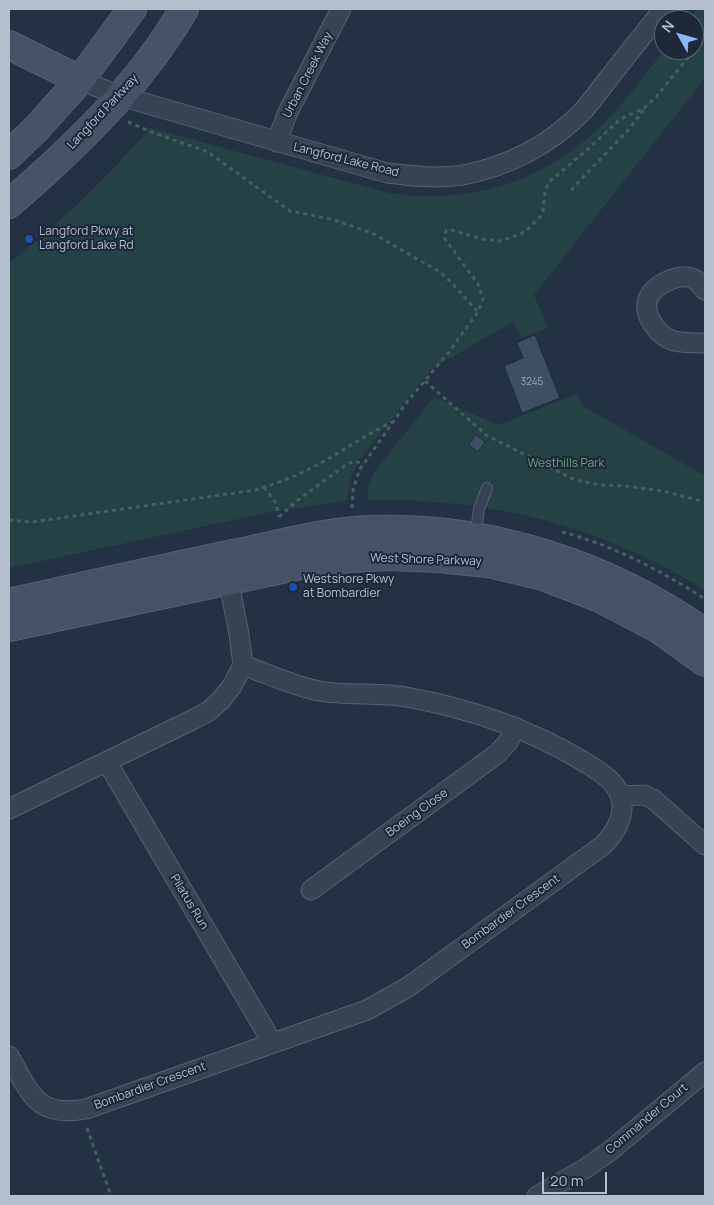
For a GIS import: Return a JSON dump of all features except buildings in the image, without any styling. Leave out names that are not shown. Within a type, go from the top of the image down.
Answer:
[{"type":"main road","points":[[9,155],[37,128],[80,80],[132,9]]},
{"type":"main road","name":"Langford Parkway","points":[[9,204],[51,166],[120,96],[166,40],[184,9]]},
{"type":"main road","name":"Langford Lake Road","points":[[9,46],[80,80]]},
{"type":"main road","name":"West Shore Parkway","points":[[9,603],[226,568],[472,549],[504,543],[553,557],[598,573],[645,596],[705,633]]},
{"type":"main road","name":"West Shore Parkway","points":[[472,549],[488,563],[543,576],[600,598],[658,629],[705,662]]},
{"type":"main road","name":"West Shore Parkway","points":[[9,627],[226,568]]},
{"type":"street","name":"Urban Creek Way","points":[[277,142],[287,114],[341,9]]},
{"type":"street","name":"Langford Lake Road","points":[[80,80],[120,96],[387,173],[438,177],[462,175],[523,155],[553,137],[583,111],[664,9]]},
{"type":"street","points":[[705,290],[694,279],[675,277],[660,285],[648,299],[648,316],[660,333],[673,340],[705,343]]},
{"type":"street","points":[[9,809],[209,710],[221,700],[232,686],[243,665],[226,568]]},
{"type":"street","points":[[243,665],[298,686],[318,690],[403,696],[478,714],[515,727],[591,766],[607,779],[621,796],[644,795],[653,799],[705,845]]},
{"type":"street","name":"Boeing Close","points":[[311,890],[497,754],[508,742],[515,727]]},
{"type":"street","name":"Pilatus Run","points":[[106,762],[272,1042]]},
{"type":"street","name":"Bombardier Crescent","points":[[9,1056],[36,1100],[45,1107],[56,1111],[68,1112],[86,1109],[367,1010],[408,987],[602,846],[612,837],[617,827],[621,796]]},
{"type":"street","name":"Commander Court","points":[[537,1196],[578,1173],[610,1151],[705,1072]]},
{"type":"lane","points":[[472,549],[479,509],[487,488]]},
{"type":"path","points":[[572,190],[631,127],[644,108],[656,97],[686,60]]},
{"type":"path","points":[[352,506],[353,489],[363,464],[392,422],[448,353],[478,312],[482,299],[478,284],[445,239],[444,235],[446,232],[451,230],[482,240],[501,241],[525,232],[540,217],[543,211],[545,191],[549,182],[588,150],[619,120],[644,108]]},
{"type":"path","points":[[130,122],[154,133],[208,152],[290,211],[331,219],[372,233],[440,272],[478,312]]},
{"type":"path","points":[[425,381],[486,435],[575,480],[601,485],[663,491],[705,502]]},
{"type":"path","points":[[9,520],[32,522],[255,490],[312,468],[375,430],[392,422]]},
{"type":"path","points":[[264,487],[276,503],[279,517],[298,500],[347,464],[354,461],[363,464]]},
{"type":"path","points":[[85,1122],[112,1196]]},
{"type":"green space","points":[[705,9],[705,78],[534,295],[548,328],[522,338],[513,322],[431,369],[360,459],[354,469],[347,501],[271,512],[9,568],[9,263],[83,199],[150,128],[389,193],[419,196],[478,192],[505,185],[557,161],[604,123],[628,97],[656,60],[704,60],[704,10],[696,10]]},
{"type":"green space","name":"Westhills Park","points":[[577,394],[583,406],[705,476],[705,590],[665,567],[625,548],[584,532],[543,520],[501,510],[458,504],[367,500],[369,484],[375,471],[434,397],[498,425]]},
{"type":"place","name":"Langford Pkwy at Langford Lake Rd","points":[[29,239]]},
{"type":"place","name":"Westshore Pkwy at Bombardier","points":[[293,587]]}]
